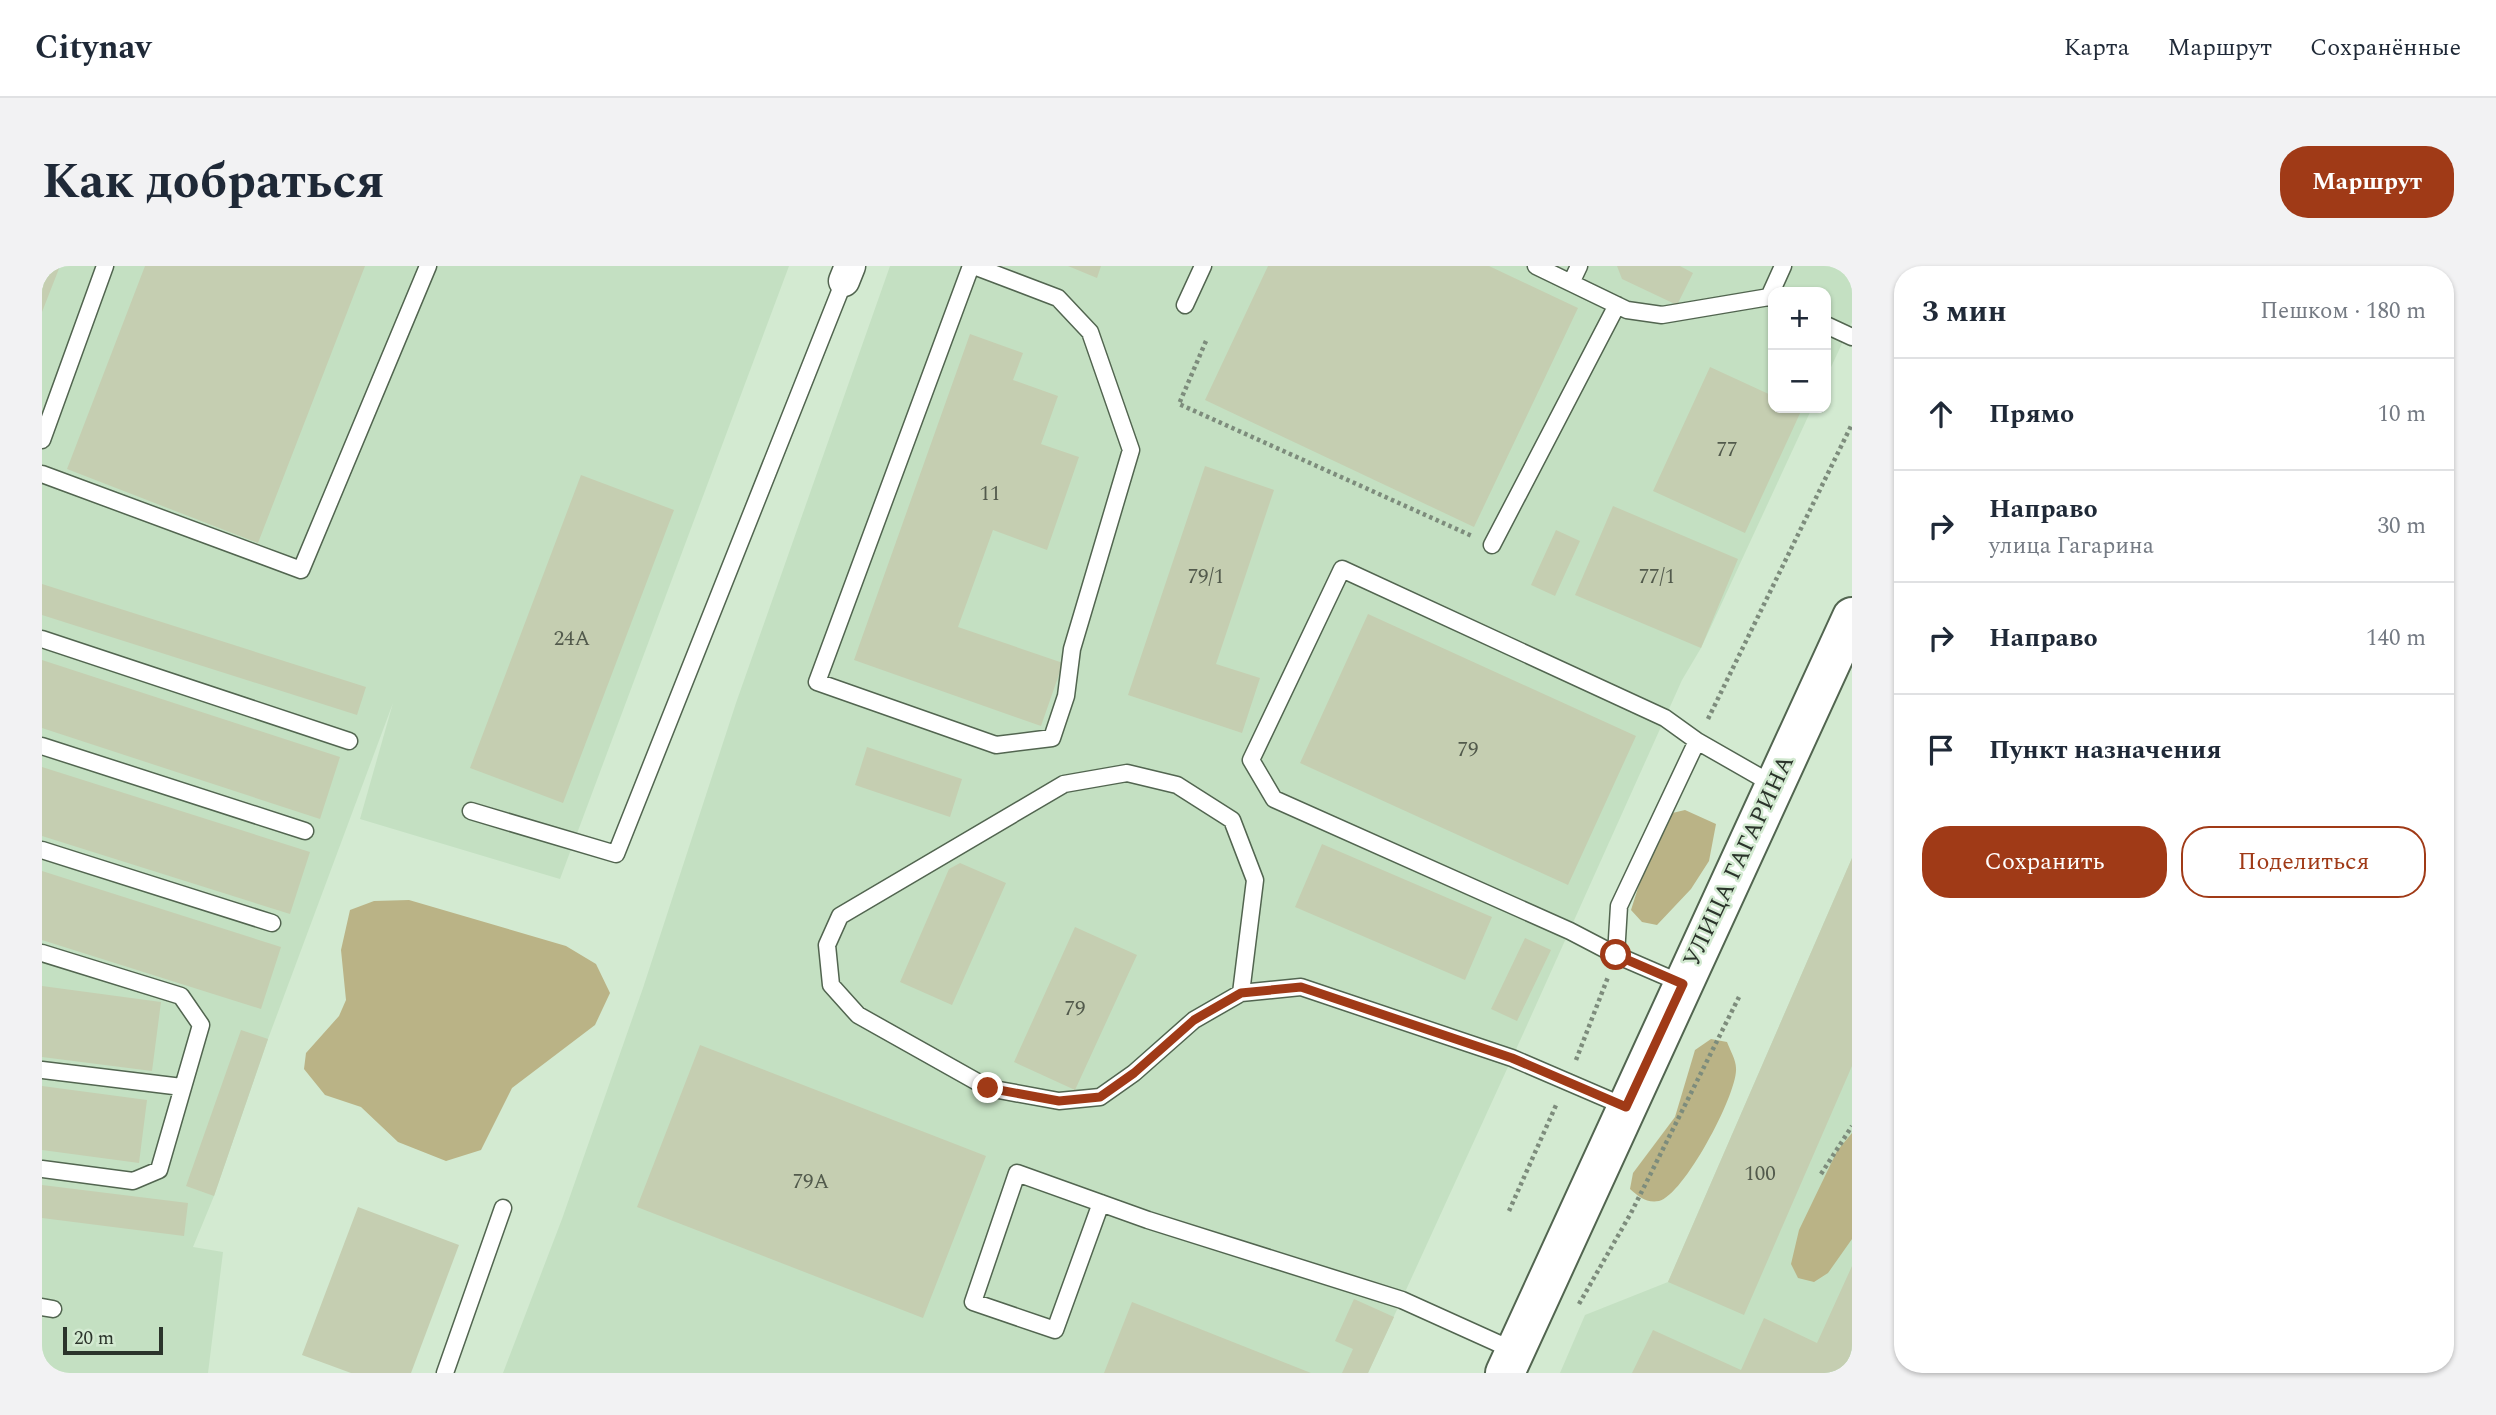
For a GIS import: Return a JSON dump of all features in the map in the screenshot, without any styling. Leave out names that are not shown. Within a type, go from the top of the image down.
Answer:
[{"type":"main road","name":"УЛИЦА ГАГАРИНА","points":[[1510,1362],[1852,617]]},
{"type":"lane","points":[[42,440],[106,266]]},
{"type":"lane","points":[[42,474],[301,570],[428,266]]},
{"type":"lane","points":[[973,266],[1058,298],[1090,332],[1131,450],[1072,649],[1066,696],[1052,738],[996,745],[817,682],[973,266]]},
{"type":"lane","points":[[1185,305],[1203,266]]},
{"type":"lane","points":[[1536,266],[1627,310],[1662,314],[1768,298]]},
{"type":"lane","points":[[1571,283],[1579,266]]},
{"type":"lane","points":[[1775,287],[1783,266]]},
{"type":"lane","points":[[471,811],[616,854],[847,274]]},
{"type":"lane","points":[[1492,545],[1617,305]]},
{"type":"lane","points":[[1831,327],[1852,337]]},
{"type":"lane","points":[[1683,984],[1274,799],[1251,760],[1342,569],[1665,718],[1697,741],[1774,785]]},
{"type":"lane","points":[[42,639],[349,741]]},
{"type":"lane","points":[[1616,955],[1619,906],[1697,741]]},
{"type":"lane","points":[[42,746],[305,831]]},
{"type":"lane","points":[[1241,993],[1255,880],[1232,820],[1177,785],[1127,774],[1064,784],[840,916],[827,945],[831,985],[858,1015],[988,1088],[1059,1101],[1100,1097],[1134,1073],[1194,1020],[1241,993],[1301,987],[1512,1058],[1626,1107]]},
{"type":"lane","points":[[42,850],[272,923]]},
{"type":"lane","points":[[42,953],[181,996],[201,1025],[159,1170],[133,1181],[42,1169]]},
{"type":"lane","points":[[42,1070],[183,1087]]},
{"type":"lane","points":[[1101,1203],[1055,1330],[973,1302],[1017,1174],[1402,1300],[1510,1362]]},
{"type":"lane","points":[[445,1373],[503,1208]]},
{"type":"path","points":[[1206,341],[1179,404],[1492,545]]},
{"type":"path","points":[[1697,741],[1852,424]]},
{"type":"path","points":[[1576,1309],[1631,1213],[1739,997]]},
{"type":"path","points":[[1821,1174],[1852,1126]]},
{"type":"shaded area","points":[[42,266],[789,266],[560,879],[360,819],[393,703],[268,1039],[214,1196],[193,1247],[223,1252],[208,1373],[42,1373]]},
{"type":"shaded area","points":[[890,266],[1852,266],[1852,322],[1831,367],[1831,287],[1768,287],[1768,413],[1810,413],[1701,648],[1682,680],[1368,1373],[503,1373],[562,1219],[643,988],[736,703]]},
{"type":"shaded area","points":[[1685,810],[1716,824],[1709,861],[1691,889],[1657,925],[1642,922],[1631,910],[1657,828],[1668,814]]},
{"type":"shaded area","points":[[1852,858],[1852,1373],[1560,1373],[1585,1315],[1668,1282]]},
{"type":"shaded area","points":[[409,900],[566,946],[596,964],[610,993],[595,1025],[512,1088],[481,1150],[446,1161],[398,1142],[361,1107],[325,1095],[304,1069],[306,1053],[339,1016],[346,1000],[341,950],[350,910],[374,901]]},
{"type":"shaded area","points":[[1711,1039],[1727,1042],[1735,1062],[1734,1081],[1728,1098],[1708,1142],[1682,1181],[1670,1195],[1659,1201],[1646,1200],[1630,1189],[1633,1173],[1675,1117],[1695,1050]]},
{"type":"shaded area","points":[[1852,1133],[1852,1239],[1828,1273],[1814,1282],[1798,1278],[1791,1264],[1799,1230],[1837,1151]]},
{"type":"building","points":[[42,266],[60,266],[42,312]]},
{"type":"building","points":[[145,266],[365,266],[258,543],[67,469]]},
{"type":"building","points":[[1068,266],[1101,266],[1097,278]]},
{"type":"building","points":[[1268,266],[1489,266],[1578,308],[1474,527],[1205,400]]},
{"type":"building","points":[[1617,266],[1680,266],[1693,273],[1677,305],[1622,279]]},
{"type":"building","points":[[970,334],[1023,353],[1013,380],[1058,396],[1041,444],[1079,457],[1047,550],[993,530],[958,627],[1063,663],[1041,726],[854,660]]},
{"type":"building","points":[[1710,367],[1768,394],[1768,413],[1800,413],[1745,533],[1653,491]]},
{"type":"building","points":[[1205,466],[1274,490],[1216,664],[1260,678],[1242,733],[1128,695]]},
{"type":"building","points":[[581,475],[674,510],[563,803],[470,768]]},
{"type":"building","points":[[1613,506],[1738,559],[1701,648],[1575,595]]},
{"type":"building","points":[[1556,530],[1580,541],[1555,596],[1531,585]]},
{"type":"building","points":[[42,584],[366,687],[357,715],[42,615]]},
{"type":"building","points":[[1368,614],[1636,736],[1568,885],[1300,763]]},
{"type":"building","points":[[42,660],[340,757],[320,819],[42,728]]},
{"type":"building","points":[[867,747],[962,779],[950,817],[855,785]]},
{"type":"building","points":[[42,767],[310,852],[290,914],[42,836]]},
{"type":"building","points":[[1322,844],[1492,917],[1465,980],[1295,907]]},
{"type":"building","points":[[1852,858],[1852,1066],[1744,1315],[1668,1282]]},
{"type":"building","points":[[960,863],[1006,883],[952,1005],[900,982],[949,869]]},
{"type":"building","points":[[42,871],[281,947],[261,1009],[42,940]]},
{"type":"building","points":[[1075,927],[1137,955],[1075,1090],[1014,1062]]},
{"type":"building","points":[[1525,938],[1551,950],[1517,1021],[1491,1009]]},
{"type":"building","points":[[42,986],[161,1002],[152,1071],[42,1057]]},
{"type":"building","points":[[241,1030],[268,1039],[214,1196],[186,1186]]},
{"type":"building","points":[[700,1045],[986,1156],[923,1318],[637,1207]]},
{"type":"building","points":[[42,1086],[147,1100],[139,1163],[42,1150]]},
{"type":"building","points":[[42,1185],[188,1203],[184,1236],[42,1218]]},
{"type":"building","points":[[358,1207],[459,1245],[411,1373],[351,1373],[302,1355]]},
{"type":"building","points":[[1852,1266],[1852,1373],[1632,1373],[1653,1330],[1741,1370],[1764,1318],[1817,1343]]},
{"type":"building","points":[[1354,1299],[1394,1317],[1368,1373],[1342,1373],[1353,1349],[1335,1341]]},
{"type":"building","points":[[1132,1302],[1311,1373],[1104,1373]]},
{"type":"route","points":[[988,1088],[1059,1101],[1100,1097],[1134,1073],[1194,1020],[1241,993],[1301,987],[1512,1058],[1626,1107],[1683,984],[1616,955]]}]
